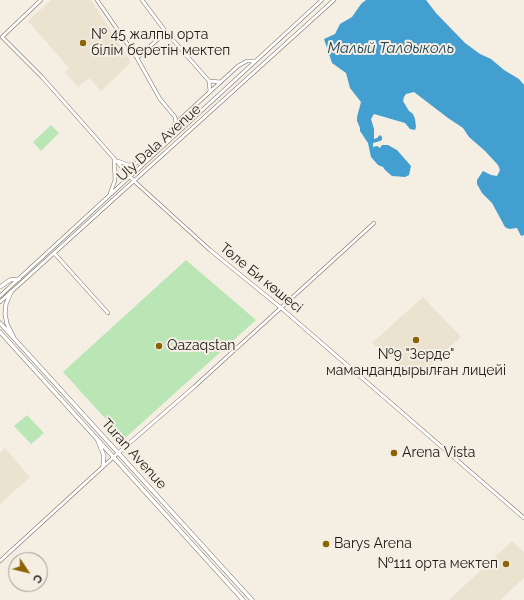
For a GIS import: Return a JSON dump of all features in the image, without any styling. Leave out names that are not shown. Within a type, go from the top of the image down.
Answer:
[{"type":"main road","points":[[0,287],[10,280],[18,279]]},
{"type":"main road","points":[[11,292],[6,304],[5,314],[14,339]]},
{"type":"main road","name":"Turan Avenue","points":[[0,323],[252,600]]},
{"type":"main road","name":"Turan Avenue","points":[[0,332],[243,600]]},
{"type":"main road","points":[[0,336],[8,341]]},
{"type":"main road","points":[[98,440],[104,456],[103,466]]},
{"type":"street","name":"Төле Би көшесі","points":[[41,0],[2,36],[42,78],[134,181],[210,250],[280,307],[524,518]]},
{"type":"street","points":[[97,0],[137,58],[160,99],[175,117],[176,122]]},
{"type":"street","points":[[142,0],[166,32],[209,81],[210,92]]},
{"type":"street","name":"Uly Dala Avenue","points":[[0,296],[322,0]]},
{"type":"street","name":"Uly Dala Avenue","points":[[0,302],[334,0]]},
{"type":"street","points":[[137,58],[166,32]]},
{"type":"street","points":[[283,36],[288,41]]},
{"type":"street","points":[[272,46],[277,52]]},
{"type":"street","points":[[166,143],[176,122],[238,66],[247,61],[256,61]]},
{"type":"street","points":[[209,81],[221,82]]},
{"type":"street","points":[[114,158],[123,164],[128,165],[135,164],[142,159],[150,158]]},
{"type":"street","points":[[110,194],[116,180],[114,158]]},
{"type":"street","points":[[0,561],[103,466],[194,387],[280,307],[374,223]]},
{"type":"street","points":[[54,253],[108,313]]},
{"type":"shaded area","name":"№ 45 жалпы орта білім беретін мектеп","points":[[51,0],[91,0],[131,62],[101,91],[89,78],[78,87],[65,72],[69,68],[28,21]]},
{"type":"shaded area","name":"№9 \"Зерде\" мамандандырылған лицейі","points":[[423,297],[461,337],[415,378],[372,343]]},
{"type":"shaded area","points":[[5,448],[30,477],[0,504],[0,453]]},
{"type":"shaded area","name":"№111 орта мектеп","points":[[512,541],[524,552],[524,578],[500,600],[449,600]]},
{"type":"green space","points":[[51,125],[59,133],[41,151],[33,142]]},
{"type":"green space","name":"Qazaqstan","points":[[186,260],[256,320],[124,439],[63,372]]},
{"type":"green space","points":[[27,415],[44,433],[31,444],[14,426]]},
{"type":"water","name":"Малый Талдыколь","points":[[366,0],[426,0],[436,13],[465,43],[480,54],[491,59],[504,70],[519,79],[524,85],[524,235],[521,236],[517,228],[509,229],[505,227],[492,203],[482,193],[477,184],[477,180],[483,171],[497,176],[500,170],[498,165],[469,137],[463,128],[414,92],[406,94],[403,101],[409,111],[413,114],[416,127],[415,130],[410,129],[405,123],[374,114],[371,119],[374,129],[374,139],[380,135],[382,137],[382,140],[373,143],[373,147],[377,146],[380,148],[382,145],[388,145],[397,150],[411,166],[409,175],[405,177],[392,176],[383,167],[378,165],[371,157],[368,143],[360,131],[357,121],[361,102],[350,88],[346,73],[332,63],[324,39],[335,34],[340,24],[352,17],[361,4]]},
{"type":"place","name":"№ 45 жалпы орта білім беретін мектеп","points":[[83,43]]},
{"type":"place","name":"№9 \"Зерде\" мамандандырылған лицейі","points":[[416,340]]},
{"type":"place","name":"Qazaqstan","points":[[159,346]]},
{"type":"place","name":"Arena Vista","points":[[394,453]]},
{"type":"place","name":"Barys Arena","points":[[326,544]]},
{"type":"place","name":"№111 орта мектеп","points":[[506,564]]}]
